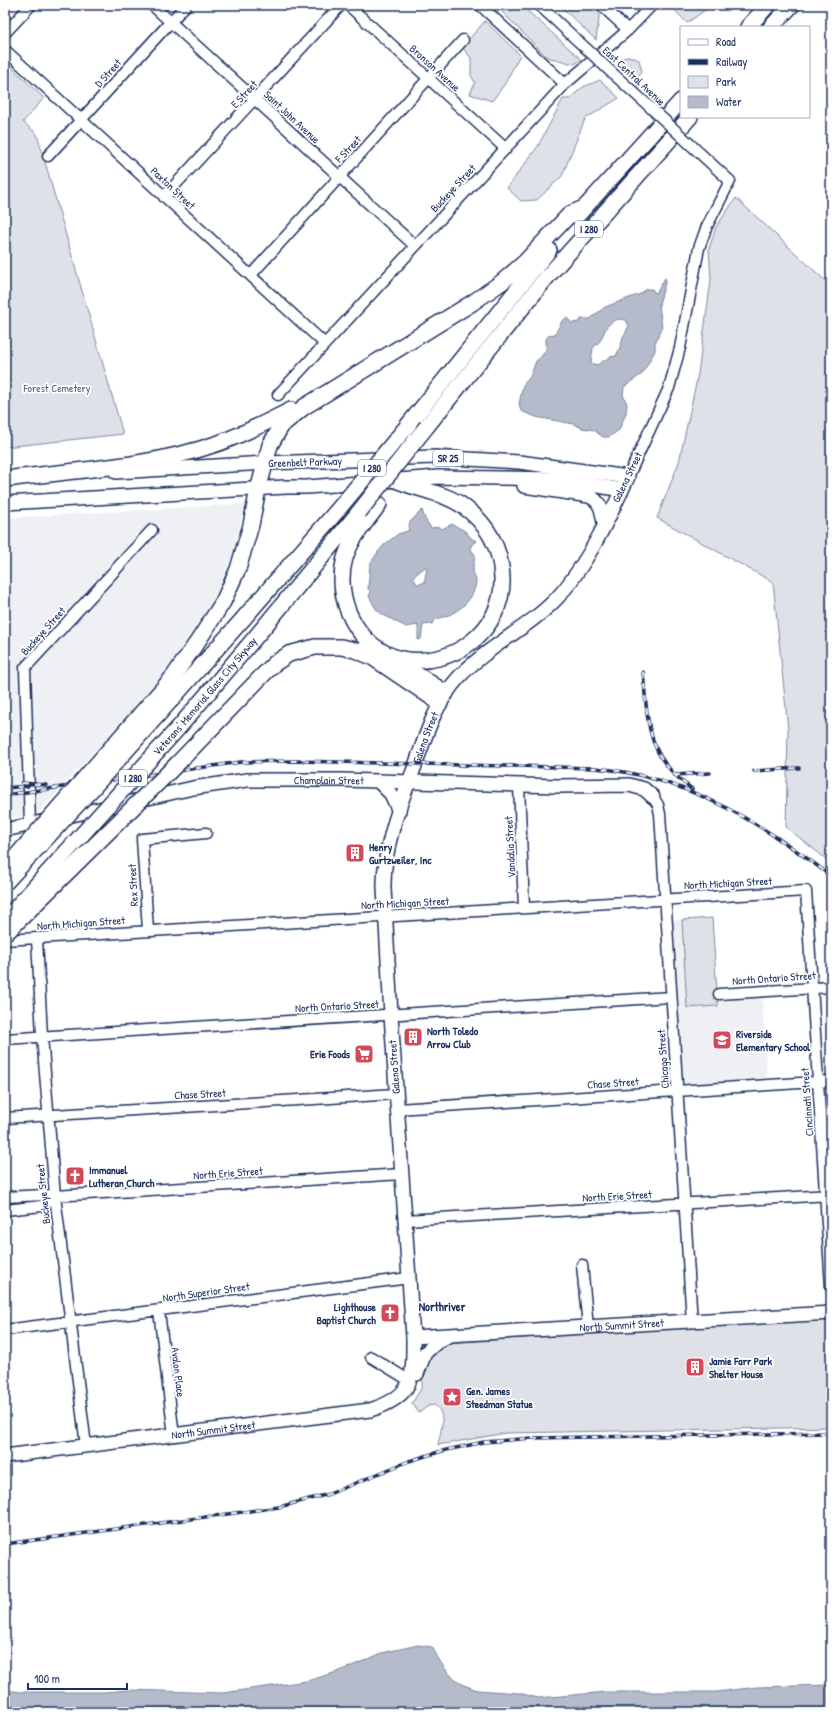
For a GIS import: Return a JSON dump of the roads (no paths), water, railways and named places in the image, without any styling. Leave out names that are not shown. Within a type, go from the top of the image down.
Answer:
[{"type":"highway","points":[[749,26],[768,5]]},
{"type":"highway","points":[[773,26],[792,5]]},
{"type":"highway","name":"I 280","points":[[584,208],[680,102]]},
{"type":"highway","name":"I 280","points":[[427,426],[552,272],[689,118]]},
{"type":"highway","points":[[5,869],[173,677],[223,602],[238,569],[250,530],[258,489],[270,445],[282,425],[304,407],[344,381],[446,319],[502,282],[525,262],[570,214],[584,208]]},
{"type":"highway","name":"Veterans' Memorial Glass City Skyway","points":[[5,883],[92,789],[244,619],[336,512],[584,208]]},
{"type":"highway","points":[[5,479],[115,465],[187,453],[243,434],[344,381]]},
{"type":"highway","points":[[427,426],[345,557],[342,581],[347,610],[355,627],[384,653],[443,698]]},
{"type":"highway","name":"Veterans' Memorial Glass City Skyway","points":[[5,920],[180,726],[359,512],[427,426]]},
{"type":"highway","points":[[384,653],[403,660],[417,661],[442,657],[463,648],[475,640],[492,620],[498,608],[502,585],[500,555],[490,533],[480,520],[452,500],[412,487],[396,480]]},
{"type":"highway","points":[[5,934],[177,764],[274,664],[289,654],[315,647],[341,647],[359,652],[443,698]]},
{"type":"main road","name":"Greenbelt Parkway","points":[[5,482],[110,473],[266,463],[434,457],[518,462],[628,477]]},
{"type":"main road","name":"Galena Street","points":[[410,1381],[413,1370],[413,1337],[391,1015],[385,870],[398,811],[425,736],[443,698],[459,677],[474,662],[530,621],[556,598],[578,570],[628,477]]},
{"type":"main road","name":"SR 25","points":[[5,503],[307,487],[438,478],[557,479],[622,490]]},
{"type":"main road","points":[[438,478],[537,488],[589,496],[596,499],[600,505],[604,523]]},
{"type":"main road","name":"Champlain Street","points":[[5,830],[143,799],[247,780],[378,781],[519,785],[629,785],[644,789],[653,797]]},
{"type":"main road","points":[[378,781],[391,794],[398,811]]},
{"type":"main road","name":"North Summit Street","points":[[413,1337],[831,1314]]},
{"type":"main road","name":"North Summit Street","points":[[5,1456],[174,1436],[370,1410],[394,1401],[403,1392],[410,1381],[419,1373],[422,1359],[430,1347],[451,1334]]},
{"type":"street","points":[[5,33],[31,5]]},
{"type":"street","name":"Saint John Avenue","points":[[152,5],[415,246]]},
{"type":"street","name":"D Street","points":[[48,156],[186,5]]},
{"type":"street","name":"E Street","points":[[164,197],[341,5]]},
{"type":"street","name":"Bronson Avenue","points":[[348,5],[506,149]]},
{"type":"street","points":[[480,5],[565,84]]},
{"type":"street","name":"East Central Avenue","points":[[539,5],[730,182]]},
{"type":"street","points":[[601,5],[628,30]]},
{"type":"street","name":"Buckeye Street","points":[[278,395],[565,84],[628,30],[652,5]]},
{"type":"street","name":"F Street","points":[[251,275],[463,40]]},
{"type":"street","name":"Paxton Street","points":[[5,50],[82,119],[164,197],[325,344]]},
{"type":"street","name":"Galena Street","points":[[628,477],[669,388],[680,348],[699,248],[707,226],[730,182]]},
{"type":"street","name":"Buckeye Street","points":[[34,823],[25,668],[152,530]]},
{"type":"street","name":"Vandalia Street","points":[[519,785],[524,908]]},
{"type":"street","name":"Chicago Street","points":[[653,797],[658,804],[660,814],[692,1322]]},
{"type":"street","name":"Rex Street","points":[[148,930],[142,839],[206,833]]},
{"type":"street","name":"North Michigan Street","points":[[5,940],[666,898],[806,891]]},
{"type":"street","name":"Cincinnati Street","points":[[806,891],[818,1082],[828,1195],[831,1287]]},
{"type":"street","name":"Buckeye Street","points":[[37,939],[42,1036],[55,1196],[69,1321],[86,1446]]},
{"type":"street","name":"North Ontario Street","points":[[719,994],[831,987]]},
{"type":"street","name":"North Ontario Street","points":[[5,1039],[671,998]]},
{"type":"street","name":"Chase Street","points":[[397,1109],[831,1082]]},
{"type":"street","name":"Chase Street","points":[[5,1118],[396,1094]]},
{"type":"street","name":"North Erie Street","points":[[5,1197],[44,1195],[55,1196],[402,1174]]},
{"type":"street","name":"North Erie Street","points":[[405,1220],[828,1195]]},
{"type":"street","name":"North Erie Street","points":[[5,1210],[42,1206],[55,1196]]},
{"type":"street","points":[[582,1265],[588,1327]]},
{"type":"street","name":"North Superior Street","points":[[5,1330],[410,1278]]},
{"type":"street","name":"Avalon Place","points":[[159,1311],[174,1436]]},
{"type":"street","points":[[371,1357],[410,1381]]},
{"type":"water","points":[[665,278],[666,280],[659,304],[662,328],[655,343],[655,351],[642,374],[624,387],[623,395],[627,404],[626,413],[619,430],[609,437],[603,437],[594,430],[582,428],[574,424],[536,417],[521,411],[519,404],[523,385],[530,377],[536,361],[546,350],[546,339],[549,335],[555,334],[562,321],[567,318],[572,323],[579,322],[581,319],[590,319],[605,307],[640,294],[647,289],[652,289],[655,293]],"holes":[[[619,319],[626,320],[629,326],[616,356],[610,357],[597,365],[591,363],[593,348],[600,341],[607,326],[613,321]]]},
{"type":"water","points":[[422,510],[425,519],[431,528],[439,527],[442,529],[452,524],[465,531],[472,539],[477,541],[473,543],[470,548],[475,555],[473,572],[476,578],[475,589],[472,595],[462,607],[456,611],[436,619],[432,624],[423,625],[421,639],[418,640],[418,625],[406,627],[382,614],[376,609],[369,596],[371,592],[368,589],[370,564],[384,545],[398,534],[408,531],[410,522]],"holes":[[[425,567],[427,568],[424,583],[417,584],[413,577]]]},
{"type":"water","points":[[418,1645],[432,1647],[450,1675],[464,1685],[477,1690],[519,1693],[538,1698],[607,1692],[717,1692],[757,1687],[831,1685],[831,1712],[5,1712],[5,1690],[21,1692],[105,1692],[128,1690],[223,1693],[307,1681],[340,1671],[382,1653]]},
{"type":"railway","points":[[643,672],[646,707],[652,738],[666,764],[677,777],[692,789]]},
{"type":"railway","points":[[5,795],[241,762],[296,761],[595,768],[628,773],[691,791],[749,820],[777,837],[831,876]]},
{"type":"railway","points":[[754,771],[799,768]]},
{"type":"railway","points":[[674,775],[710,773]]},
{"type":"railway","points":[[22,783],[46,785]]},
{"type":"railway","points":[[5,788],[28,786]]},
{"type":"railway","points":[[5,1544],[279,1507],[329,1494],[409,1461],[442,1451],[484,1442],[532,1438],[831,1433]]},
{"type":"place","name":"Henry Gurtzweiler, Inc","points":[[355,853]]},
{"type":"place","name":"North Toledo Arrow Club","points":[[413,1037]]},
{"type":"place","name":"Riverside Elementary School","points":[[722,1040]]},
{"type":"place","name":"Erie Foods","points":[[364,1054]]},
{"type":"place","name":"Immanuel Lutheran Church","points":[[75,1176]]},
{"type":"place","name":"Lighthouse Baptist Church","points":[[390,1313]]},
{"type":"place","name":"Jamie Farr Park Shelter House","points":[[695,1367]]},
{"type":"place","name":"Gen. James Steedman Statue","points":[[452,1397]]},
{"type":"district","name":"Northriver","points":[[442,1307]]},
{"type":"park label","name":"Forest Cemetery","points":[[57,388]]}]
